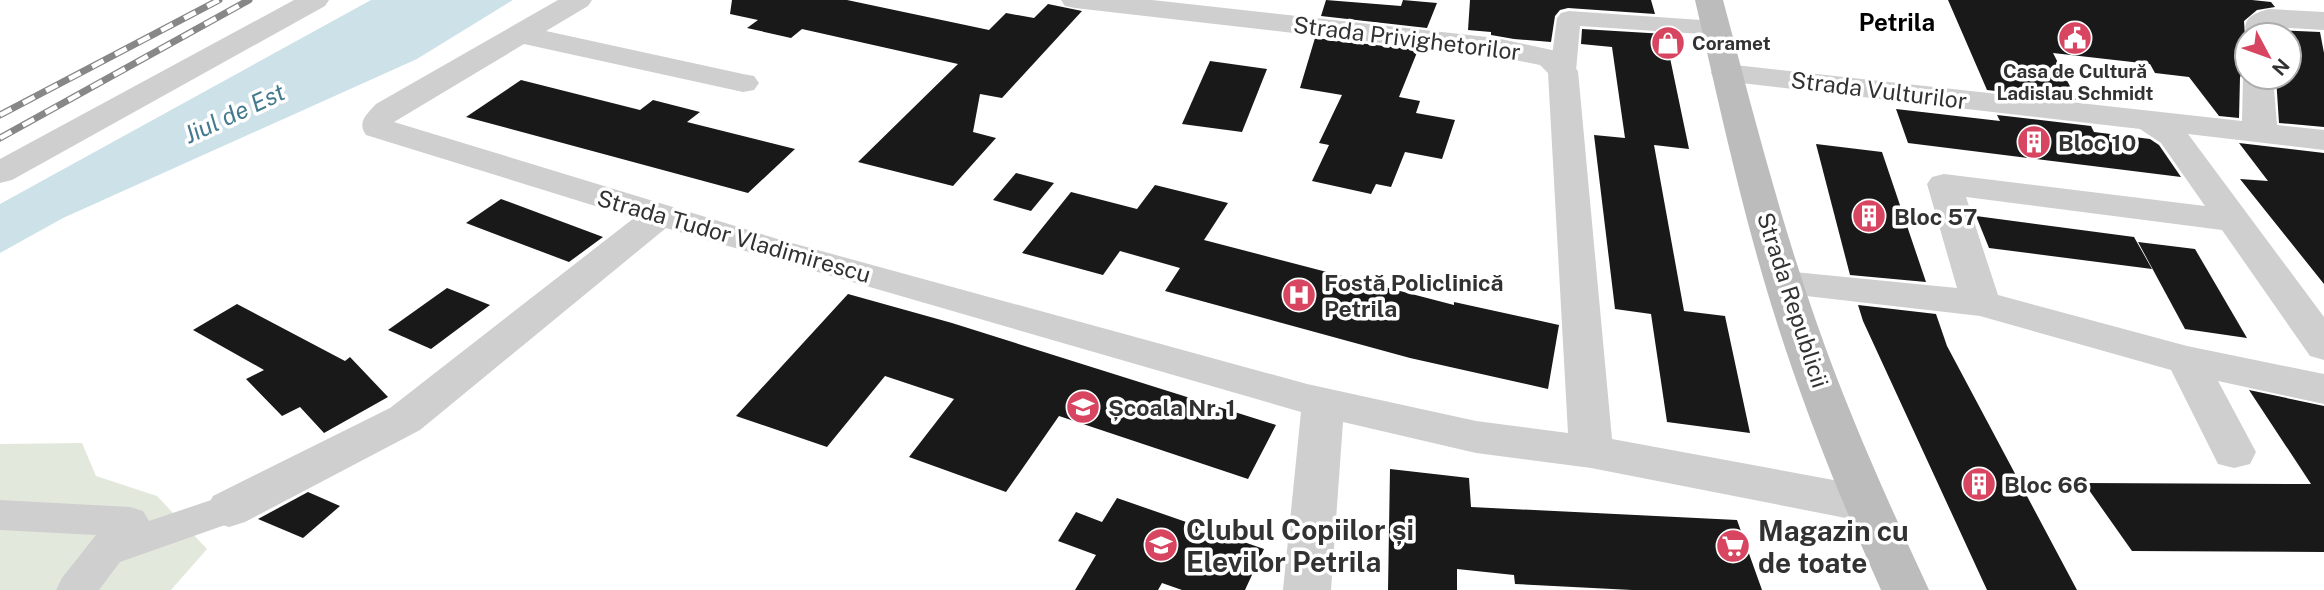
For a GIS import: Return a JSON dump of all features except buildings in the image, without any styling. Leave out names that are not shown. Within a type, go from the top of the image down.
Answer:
[{"type":"main road","name":"Strada Republicii","points":[[1713,14],[1726,73],[1784,283],[1807,353],[1866,504],[1905,590]]},
{"type":"street","points":[[0,173],[315,0]]},
{"type":"street","name":"Strada Tudor Vladimirescu","points":[[578,0],[484,56],[463,64],[387,111],[378,121],[378,128],[659,216],[1323,402],[1476,437],[1591,452],[1866,504]]},
{"type":"street","name":"Strada Privighetorilor","points":[[1074,0],[1496,47],[1550,58],[1563,71]]},
{"type":"street","points":[[1591,452],[1563,71],[1569,18],[1713,14]]},
{"type":"street","points":[[2260,21],[2269,18],[2324,21]]},
{"type":"street","points":[[520,34],[743,83]]},
{"type":"street","name":"Strada Vulturilor","points":[[1726,73],[1812,80],[2323,141]]},
{"type":"street","points":[[2259,91],[2258,119],[2264,134]]},
{"type":"street","points":[[2152,122],[2173,136],[2324,346]]},
{"type":"street","points":[[1981,303],[1944,184],[2232,220]]},
{"type":"street","points":[[107,551],[229,509],[405,419],[659,216]]},
{"type":"street","points":[[1784,283],[1981,303],[2187,360],[2324,388]]},
{"type":"street","points":[[2187,360],[2234,452]]},
{"type":"street","points":[[1307,590],[1323,402]]},
{"type":"street","points":[[0,515],[130,522],[76,590]]},
{"type":"shaded area","points":[[82,443],[96,476],[157,496],[207,549],[171,590],[0,590],[0,444]]},
{"type":"water","name":"Jiul de Est","points":[[371,0],[513,0],[417,59],[63,218],[0,253],[0,204]]},
{"type":"railway","points":[[0,115],[219,0]]},
{"type":"railway","points":[[0,138],[249,0]]},
{"type":"place","name":"Casa de Cultură Ladislau Schmidt","points":[[2075,38]]},
{"type":"place","name":"Coramet","points":[[1668,43]]},
{"type":"place","name":"Bloc 10","points":[[2034,142]]},
{"type":"place","name":"Bloc 57","points":[[1869,216]]},
{"type":"place","name":"Fostă Policlinică Petrila","points":[[1299,295]]},
{"type":"place","name":"Școala Nr. 1","points":[[1083,407]]},
{"type":"place","name":"Bloc 66","points":[[1979,484]]},
{"type":"place","name":"Clubul Copiilor și Elevilor Petrila","points":[[1161,545]]},
{"type":"place","name":"Magazin cu de toate","points":[[1733,546]]},
{"type":"district","name":"Petrila","points":[[1897,22]]}]
